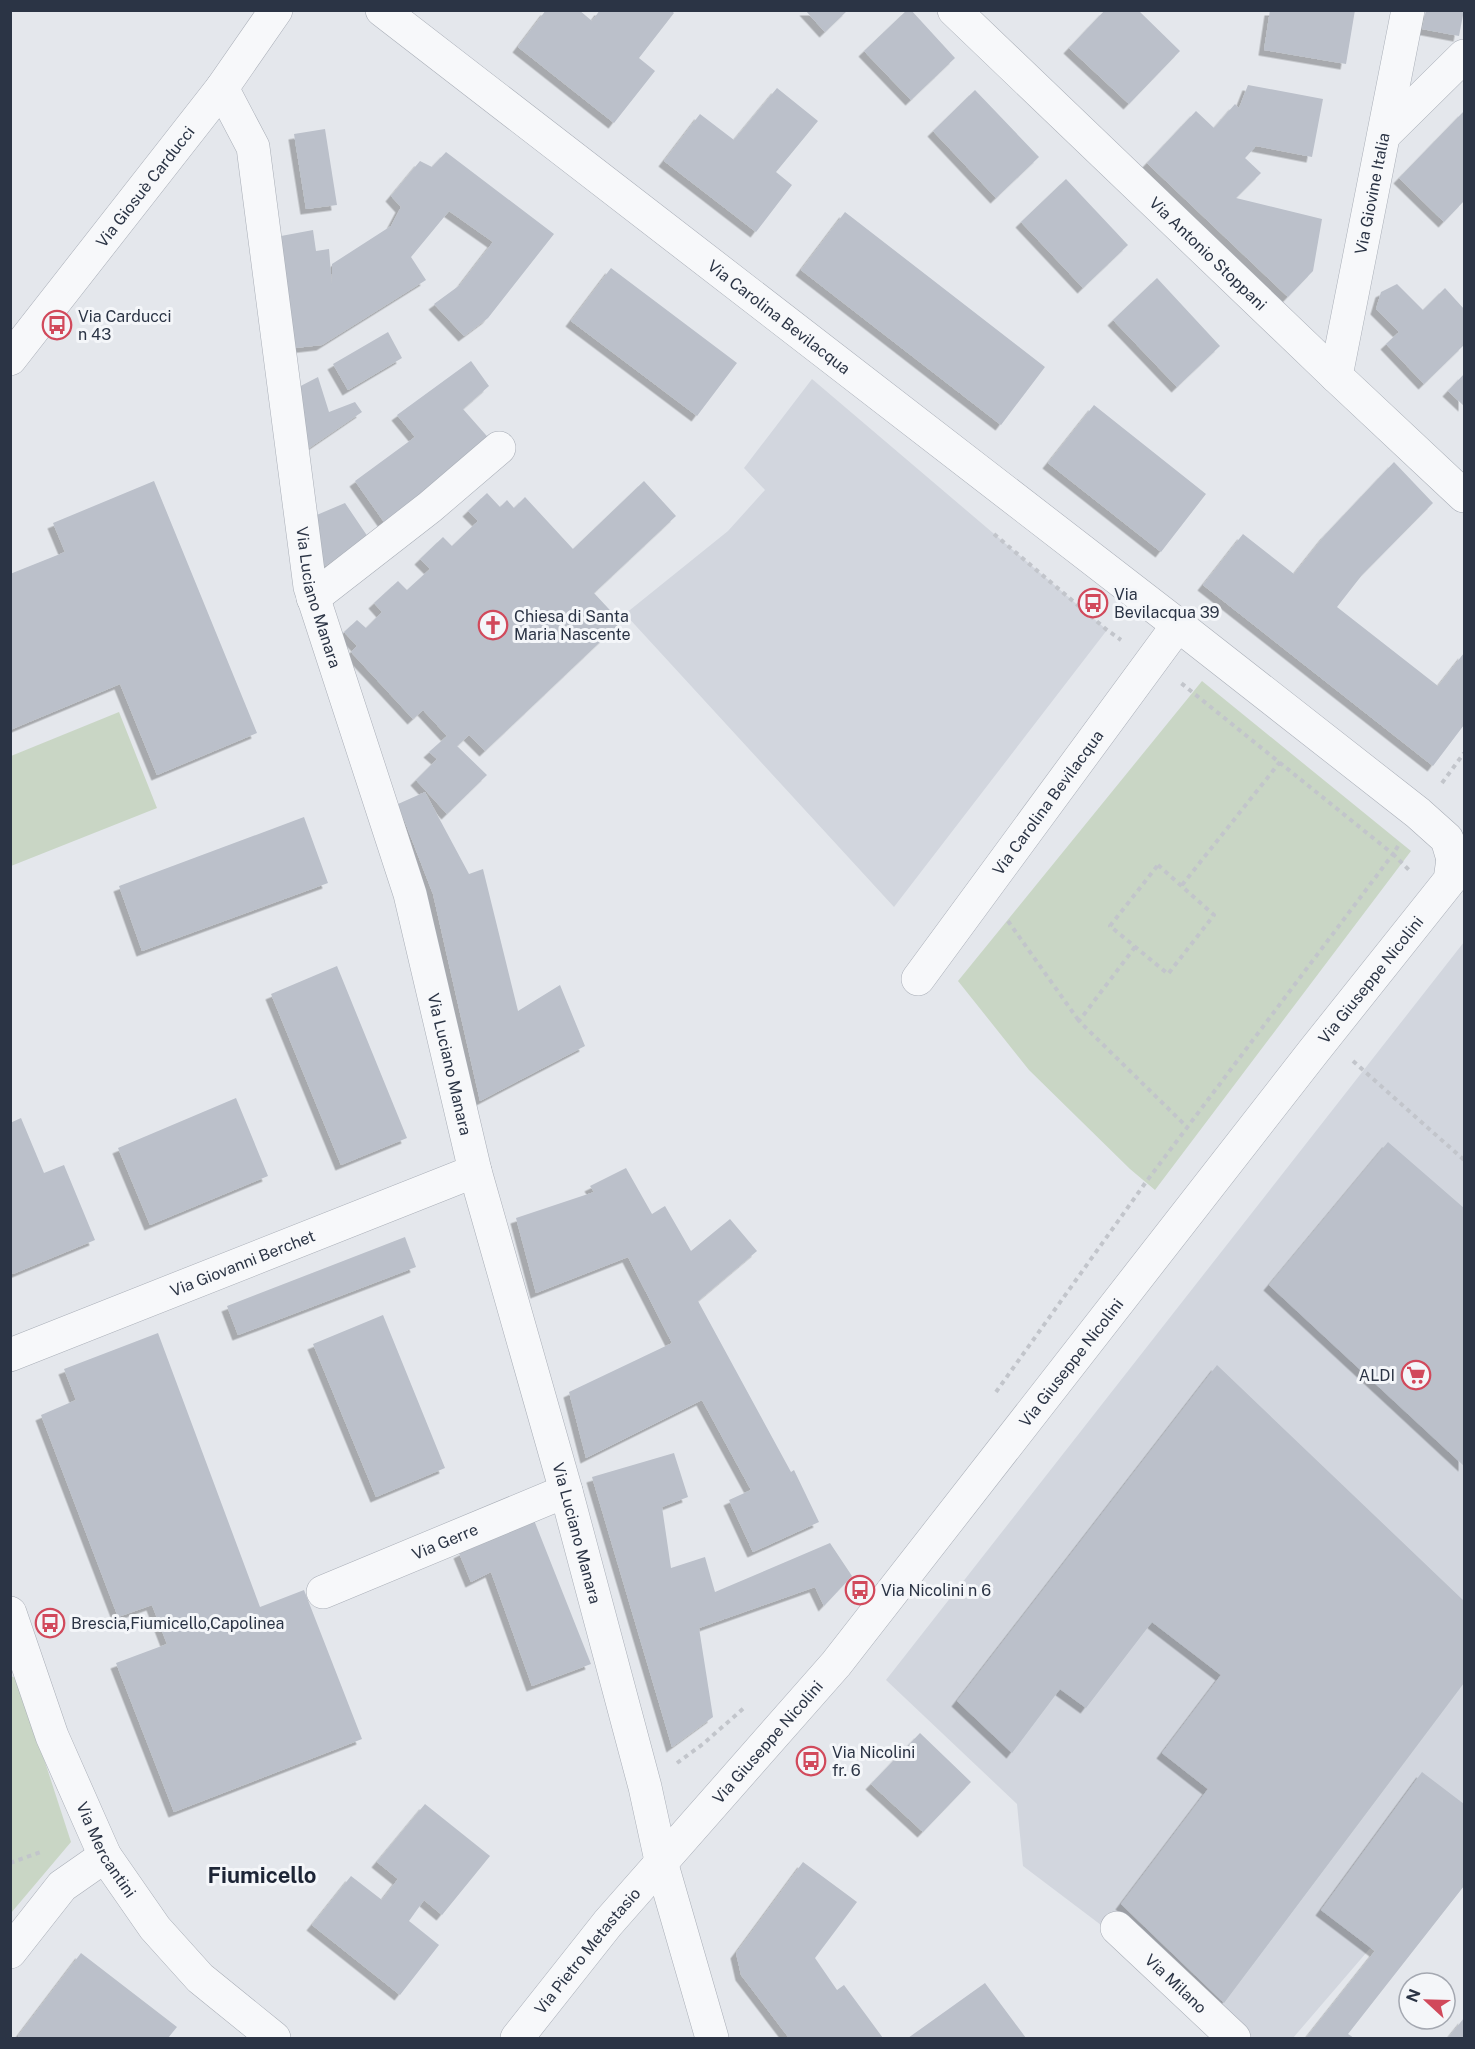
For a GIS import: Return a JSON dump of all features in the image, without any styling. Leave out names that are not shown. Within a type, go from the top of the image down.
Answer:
[{"type":"street","name":"Via Giosuè Carducci","points":[[10,359],[222,88],[276,10]]},
{"type":"street","name":"Via Carolina Bevilacqua","points":[[382,10],[1178,625],[1425,820],[1447,839],[1459,856]]},
{"type":"street","name":"Via Antonio Stoppani","points":[[954,10],[1464,496]]},
{"type":"street","name":"Via Giovine Italia","points":[[1336,376],[1407,10]]},
{"type":"street","points":[[1384,135],[1464,56]]},
{"type":"street","name":"Via Luciano Manara","points":[[222,88],[253,147],[310,587],[410,894],[475,1172],[566,1491],[645,1787],[662,1865],[711,2038]]},
{"type":"street","points":[[313,598],[430,507],[500,448]]},
{"type":"street","name":"Via Carolina Bevilacqua","points":[[918,979],[1178,625]]},
{"type":"street","name":"Via Giuseppe Nicolini","points":[[662,1865],[836,1664],[1450,880],[1459,856]]},
{"type":"street","name":"Via Giovanni Berchet","points":[[10,1355],[475,1172]]},
{"type":"street","name":"Via Gerre","points":[[323,1592],[566,1491]]},
{"type":"street","name":"Via Mercantini","points":[[10,1613],[52,1736],[105,1856],[155,1928],[200,1978],[274,2038]]},
{"type":"street","points":[[10,1952],[62,1886],[105,1856]]},
{"type":"street","name":"Via Pietro Metastasio","points":[[517,2038],[608,1923],[662,1865]]},
{"type":"street","name":"Via Milano","points":[[1117,1928],[1234,2038]]},
{"type":"path","points":[[994,1396],[1187,1127],[1392,854],[1152,660],[1107,630]]},
{"type":"path","points":[[1182,885],[1280,762]]},
{"type":"path","points":[[1158,865],[1182,885],[1214,915],[1168,974],[1110,926],[1158,865]]},
{"type":"path","points":[[983,891],[1008,921],[1079,1021],[1187,1127]]},
{"type":"path","points":[[1079,1021],[1136,947]]},
{"type":"path","points":[[1325,1037],[1464,1160]]},
{"type":"path","points":[[645,1787],[703,1744],[751,1701]]},
{"type":"path","points":[[10,1863],[47,1850]]},
{"type":"shaded area","points":[[812,379],[1107,630],[894,907],[625,614],[728,531],[765,490],[744,468]]},
{"type":"shaded area","points":[[1464,942],[1464,1839],[1293,2038],[1223,2038],[1101,1925],[1023,1866],[1017,1804],[886,1680]]},
{"type":"green space","points":[[1202,681],[1411,851],[1155,1190],[1130,1169],[1029,1070],[958,981]]},
{"type":"green space","points":[[119,712],[157,808],[11,866],[11,756]]},
{"type":"green space","points":[[11,1676],[18,1679],[71,1842],[11,1913]]},
{"type":"building","points":[[546,10],[579,10],[592,21],[600,10],[671,10],[674,13],[639,58],[655,71],[614,123],[518,47]]},
{"type":"building","points":[[805,10],[848,10],[825,32]]},
{"type":"building","points":[[907,10],[911,10],[955,58],[911,100],[864,51]]},
{"type":"building","points":[[1105,10],[1138,10],[1180,51],[1129,104],[1069,48]]},
{"type":"building","points":[[1270,10],[1355,10],[1346,64],[1264,50]]},
{"type":"building","points":[[1426,10],[1464,10],[1459,36],[1422,29]]},
{"type":"building","points":[[1248,85],[1323,99],[1312,157],[1256,146],[1245,158],[1261,173],[1236,198],[1322,219],[1313,271],[1288,297],[1147,163],[1196,111],[1214,128],[1235,104],[1239,108]]},
{"type":"building","points":[[777,88],[818,121],[776,172],[792,185],[756,232],[664,161],[700,114],[734,140]]},
{"type":"building","points":[[975,90],[1039,157],[996,198],[933,131]]},
{"type":"building","points":[[1464,111],[1464,201],[1444,222],[1399,178]]},
{"type":"building","points":[[325,129],[337,205],[306,209],[294,134]]},
{"type":"building","points":[[446,152],[554,234],[488,318],[464,336],[434,304],[460,285],[493,242],[449,211],[411,257],[426,280],[322,345],[286,349],[281,236],[313,230],[316,251],[329,249],[332,285],[332,264],[391,226],[401,207],[391,196],[420,161],[432,167]]},
{"type":"building","points":[[1066,179],[1128,245],[1083,288],[1021,222]]},
{"type":"building","points":[[845,212],[1045,367],[1001,425],[801,270]]},
{"type":"building","points":[[611,268],[737,363],[697,416],[571,321]]},
{"type":"building","points":[[1157,278],[1220,346],[1177,387],[1113,320]]},
{"type":"building","points":[[1397,284],[1423,310],[1445,288],[1464,309],[1464,345],[1424,384],[1386,344],[1399,332],[1376,309],[1381,292]]},
{"type":"building","points":[[388,332],[402,358],[348,390],[333,364]]},
{"type":"building","points":[[471,361],[489,386],[463,409],[493,443],[384,522],[355,481],[415,437],[397,415]]},
{"type":"building","points":[[1464,374],[1464,406],[1448,391]]},
{"type":"building","points":[[318,377],[329,412],[355,402],[362,412],[299,455],[291,391]]},
{"type":"building","points":[[1094,405],[1206,494],[1161,552],[1048,463]]},
{"type":"building","points":[[1394,462],[1433,503],[1362,575],[1337,607],[1438,686],[1464,653],[1464,725],[1433,766],[1203,585],[1243,534],[1294,574],[1325,535]]},
{"type":"building","points":[[154,481],[257,733],[157,775],[120,684],[10,730],[10,574],[65,552],[53,523]]},
{"type":"building","name":"Chiesa di Santa Maria Nascente","points":[[644,481],[676,516],[594,593],[621,622],[485,751],[469,735],[457,746],[487,775],[447,814],[416,780],[437,759],[429,752],[447,736],[423,710],[413,719],[351,652],[357,646],[344,632],[357,620],[366,628],[382,612],[374,603],[398,581],[407,590],[430,569],[420,559],[443,537],[452,546],[478,521],[468,511],[487,493],[500,507],[507,500],[514,508],[525,497],[573,549]]},
{"type":"building","points":[[345,503],[368,537],[319,570],[312,517]]},
{"type":"building","points":[[425,792],[469,874],[483,869],[518,1011],[560,985],[585,1046],[480,1101],[433,894],[398,804]]},
{"type":"building","points":[[304,817],[328,883],[142,951],[119,886]]},
{"type":"building","points":[[337,966],[407,1138],[341,1165],[271,994]]},
{"type":"building","points":[[236,1098],[268,1176],[150,1225],[118,1148]]},
{"type":"building","points":[[21,1118],[44,1173],[64,1165],[95,1240],[13,1274],[10,1269],[10,1123]]},
{"type":"building","name":"ALDI","points":[[1388,1142],[1464,1208],[1464,1466],[1269,1285]]},
{"type":"building","points":[[626,1168],[652,1214],[665,1206],[691,1251],[730,1219],[757,1251],[698,1301],[791,1472],[794,1470],[819,1522],[753,1552],[729,1500],[751,1490],[702,1400],[586,1458],[569,1392],[672,1343],[628,1257],[536,1293],[516,1218],[594,1192],[590,1186]]},
{"type":"building","points":[[405,1237],[416,1267],[238,1335],[227,1306]]},
{"type":"building","points":[[383,1315],[445,1468],[376,1497],[313,1344]]},
{"type":"building","points":[[158,1333],[260,1607],[304,1590],[362,1739],[174,1812],[116,1663],[167,1644],[152,1605],[118,1617],[41,1415],[76,1400],[64,1369]]},
{"type":"building","points":[[1217,1365],[1464,1601],[1464,1683],[1224,2003],[1121,1904],[1208,1789],[1162,1753],[1221,1675],[1152,1622],[1086,1708],[1060,1689],[1012,1753],[957,1701]]},
{"type":"building","points":[[674,1453],[688,1497],[662,1507],[671,1568],[705,1557],[715,1592],[830,1543],[852,1576],[824,1606],[815,1587],[699,1628],[713,1717],[672,1747],[592,1477]]},
{"type":"building","points":[[532,1515],[591,1664],[532,1686],[491,1572],[471,1582],[459,1553]]},
{"type":"building","points":[[920,1733],[971,1782],[923,1832],[871,1784]]},
{"type":"building","points":[[1422,1772],[1464,1804],[1464,1886],[1348,2034],[1354,2038],[1306,2038],[1375,1951],[1321,1910]]},
{"type":"building","points":[[425,1804],[490,1856],[442,1915],[424,1900],[409,1921],[439,1945],[400,1995],[312,1925],[351,1876],[382,1900],[398,1879],[377,1862]]},
{"type":"building","points":[[803,1862],[857,1902],[815,1958],[837,1990],[844,1985],[883,2038],[789,2038],[741,1975],[736,1953]]},
{"type":"building","points":[[81,1953],[177,2027],[168,2038],[21,2038],[18,2036]]},
{"type":"building","points":[[985,1983],[1026,2038],[908,2038]]},
{"type":"building","points":[[1464,2018],[1464,2038],[1448,2038],[1454,2031],[1457,2031],[1457,2027]]},
{"type":"place","name":"Via Carducci n 43","points":[[57,325]]},
{"type":"place","name":"Via Bevilacqua 39","points":[[1093,603]]},
{"type":"place","name":"Chiesa di Santa Maria Nascente","points":[[493,625]]},
{"type":"place","name":"ALDI","points":[[1416,1375]]},
{"type":"place","name":"Via Nicolini n 6","points":[[860,1590]]},
{"type":"place","name":"Brescia,Fiumicello,Capolinea","points":[[50,1623]]},
{"type":"place","name":"Via Nicolini fr. 6","points":[[811,1761]]},
{"type":"district","name":"Fiumicello","points":[[262,1875]]}]
